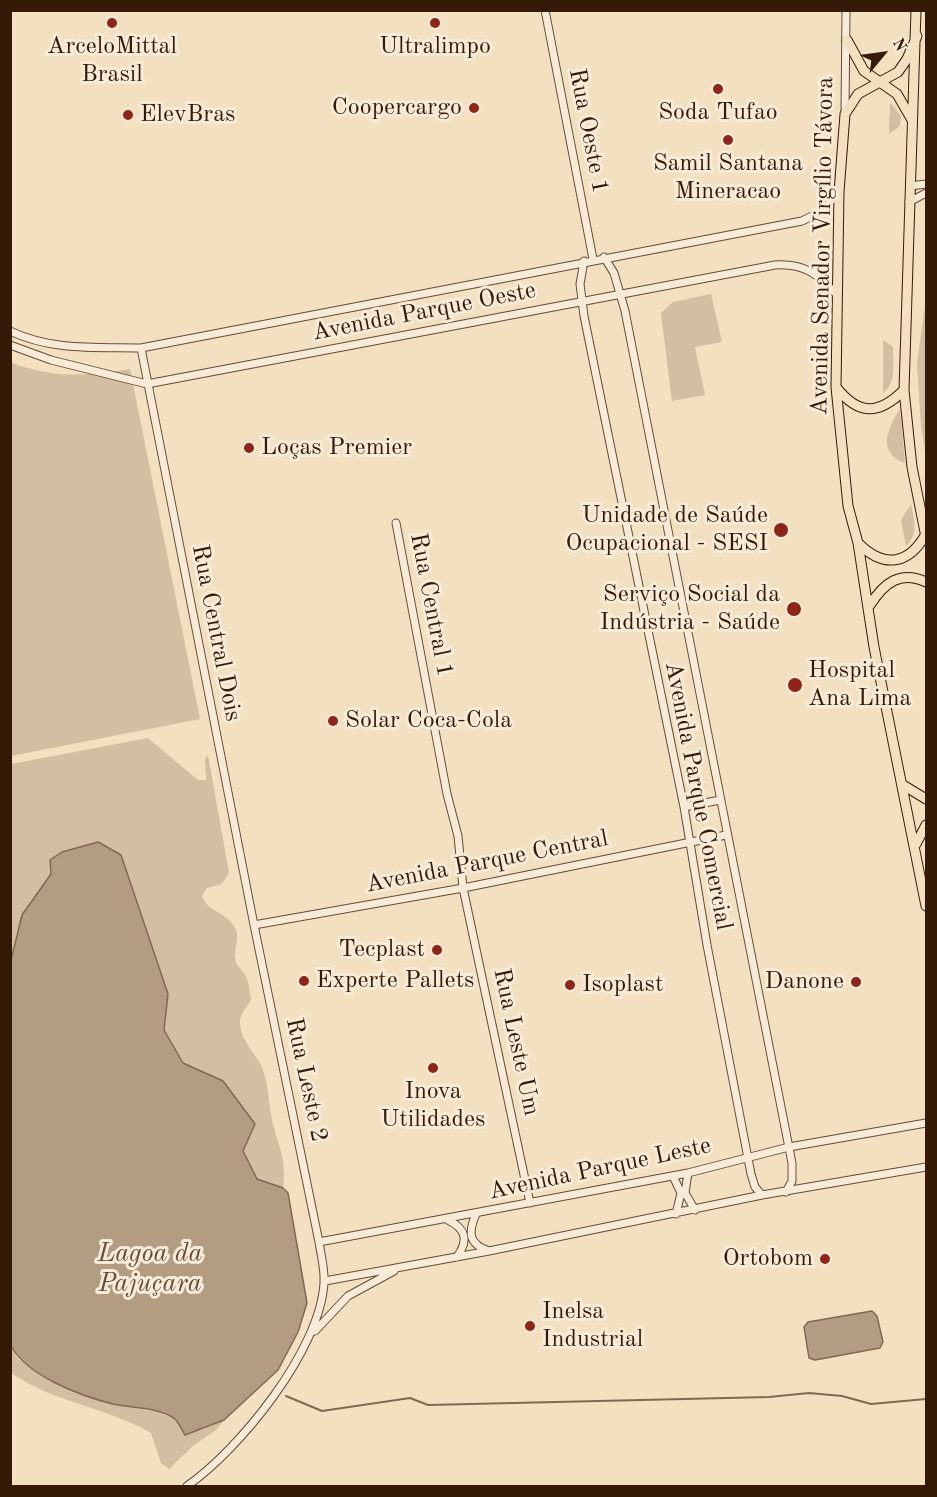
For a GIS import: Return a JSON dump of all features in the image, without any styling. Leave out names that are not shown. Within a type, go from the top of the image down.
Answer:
[{"type":"main road","points":[[858,543],[876,558],[897,560],[916,550],[926,535],[912,467],[904,390],[909,201],[917,36],[916,10]]},
{"type":"main road","points":[[845,114],[858,94],[877,81],[898,72],[907,59],[917,36]]},
{"type":"main road","points":[[847,40],[864,71],[897,94],[908,108],[914,125]]},
{"type":"main road","name":"Avenida Senador Virgílio Távora","points":[[845,114],[838,192],[836,387],[848,506],[858,543],[870,605],[874,647],[927,906]]},
{"type":"main road","points":[[836,387],[847,401],[866,409],[886,405],[904,390]]},
{"type":"main road","points":[[870,605],[890,581],[911,577],[927,582]]},
{"type":"main road","points":[[903,785],[927,799]]},
{"type":"main road","points":[[916,844],[927,825]]},
{"type":"street","name":"Rua Oeste 1","points":[[545,10],[593,259]]},
{"type":"street","name":"Avenida Senador Virgílio Távora","points":[[845,114],[846,10]]},
{"type":"street","points":[[910,186],[927,184]]},
{"type":"street","name":"Avenida Parque Oeste","points":[[10,331],[33,340],[63,346],[141,348],[593,259],[802,221],[822,211],[838,192]]},
{"type":"street","points":[[909,201],[927,193]]},
{"type":"street","name":"Avenida Parque Comercial","points":[[604,257],[614,273],[621,294],[789,1148],[793,1172],[786,1192]]},
{"type":"street","name":"Avenida Parque Comercial","points":[[584,261],[580,276],[582,302],[684,807],[706,945],[755,1187],[762,1195]]},
{"type":"street","name":"Avenida Parque Oeste","points":[[10,345],[51,360],[147,384],[792,264],[813,272],[837,296]]},
{"type":"street","name":"Rua Central Dois","points":[[141,348],[254,925]]},
{"type":"street","name":"Rua Central 1","points":[[396,523],[447,794],[458,836],[463,888]]},
{"type":"street","points":[[684,807],[720,800]]},
{"type":"street","name":"Avenida Parque Central","points":[[254,925],[463,888],[726,835]]},
{"type":"street","name":"Rua Leste Um","points":[[463,888],[530,1203]]},
{"type":"street","name":"Rua Leste 2","points":[[254,925],[320,1242]]},
{"type":"street","name":"Avenida Parque Leste","points":[[320,1242],[673,1176],[749,1156],[927,1123]]},
{"type":"street","points":[[325,1281],[489,1251],[762,1195],[927,1167]]},
{"type":"street","points":[[688,1173],[686,1193],[694,1210]]},
{"type":"street","points":[[673,1176],[681,1193],[676,1214]]},
{"type":"street","points":[[476,1214],[471,1225],[470,1236],[476,1245],[489,1251]]},
{"type":"street","points":[[447,1220],[458,1225],[465,1234],[465,1245],[458,1257]]},
{"type":"street","points":[[310,1337],[318,1316],[325,1281],[320,1242]]},
{"type":"street","points":[[187,1486],[211,1469],[232,1448],[267,1402],[310,1337],[329,1314],[348,1296],[400,1268]]},
{"type":"shaded area","points":[[890,102],[901,116],[900,126],[889,134]]},
{"type":"shaded area","points":[[711,294],[722,342],[695,347],[705,395],[672,401],[661,313],[673,302]]},
{"type":"shaded area","points":[[926,298],[926,457],[921,426],[917,364]]},
{"type":"shaded area","points":[[883,340],[893,347],[894,366],[890,384],[883,393]]},
{"type":"shaded area","points":[[10,362],[55,374],[84,374],[130,369],[200,719],[11,756]]},
{"type":"shaded area","points":[[900,409],[905,463],[890,453],[887,439]]},
{"type":"shaded area","points":[[911,504],[914,532],[906,546],[901,520]]},
{"type":"shaded area","points":[[148,738],[198,780],[206,780],[205,759],[208,755],[229,873],[222,884],[207,888],[202,896],[208,905],[230,921],[236,930],[235,960],[246,977],[251,1000],[241,1017],[241,1030],[245,1041],[261,1065],[266,1079],[272,1120],[283,1161],[283,1188],[257,1179],[243,1151],[254,1124],[223,1081],[183,1063],[164,1030],[168,994],[121,855],[51,874],[17,931],[11,960],[11,764]]},
{"type":"shaded area","points":[[10,1346],[18,1359],[45,1378],[111,1403],[157,1412],[202,1430],[224,1420],[216,1430],[193,1446],[169,1469],[161,1463],[151,1433],[134,1424],[45,1391],[11,1373]]},
{"type":"water","name":"Lagoa da Pajuçara","points":[[98,842],[121,855],[168,994],[164,1030],[183,1063],[223,1081],[255,1124],[243,1151],[257,1179],[283,1188],[288,1193],[307,1303],[298,1332],[278,1370],[224,1420],[185,1435],[175,1419],[161,1412],[100,1400],[56,1383],[29,1367],[11,1346],[11,960],[22,915],[51,874],[50,860],[62,852]]},
{"type":"water","points":[[872,1311],[877,1316],[883,1342],[880,1348],[815,1360],[809,1358],[804,1327],[808,1322]]},
{"type":"waterway","points":[[286,1396],[322,1411],[410,1398],[428,1405],[769,1397],[809,1393],[842,1396],[871,1404],[926,1399]]},
{"type":"place","name":"ArceloMittal Brasil","points":[[112,23]]},
{"type":"place","name":"Ultralimpo","points":[[435,23]]},
{"type":"place","name":"Soda Tufao","points":[[718,89]]},
{"type":"place","name":"Coopercargo","points":[[474,108]]},
{"type":"place","name":"ElevBras","points":[[128,115]]},
{"type":"place","name":"Samil Santana Mineracao","points":[[728,140]]},
{"type":"place","name":"Loças Premier","points":[[249,448]]},
{"type":"place","name":"Unidade de Saúde Ocupacional - SESI","points":[[781,530]]},
{"type":"place","name":"Serviço Social da Indústria - Saúde","points":[[794,609]]},
{"type":"place","name":"Hospital Ana Lima","points":[[795,685]]},
{"type":"place","name":"Solar Coca-Cola","points":[[333,721]]},
{"type":"place","name":"Tecplast","points":[[437,950]]},
{"type":"place","name":"Experte Pallets","points":[[304,981]]},
{"type":"place","name":"Danone","points":[[856,982]]},
{"type":"place","name":"Isoplast","points":[[570,985]]},
{"type":"place","name":"Inova Utilidades","points":[[433,1068]]},
{"type":"place","name":"Ortobom","points":[[825,1259]]},
{"type":"place","name":"Inelsa Industrial","points":[[530,1326]]}]
